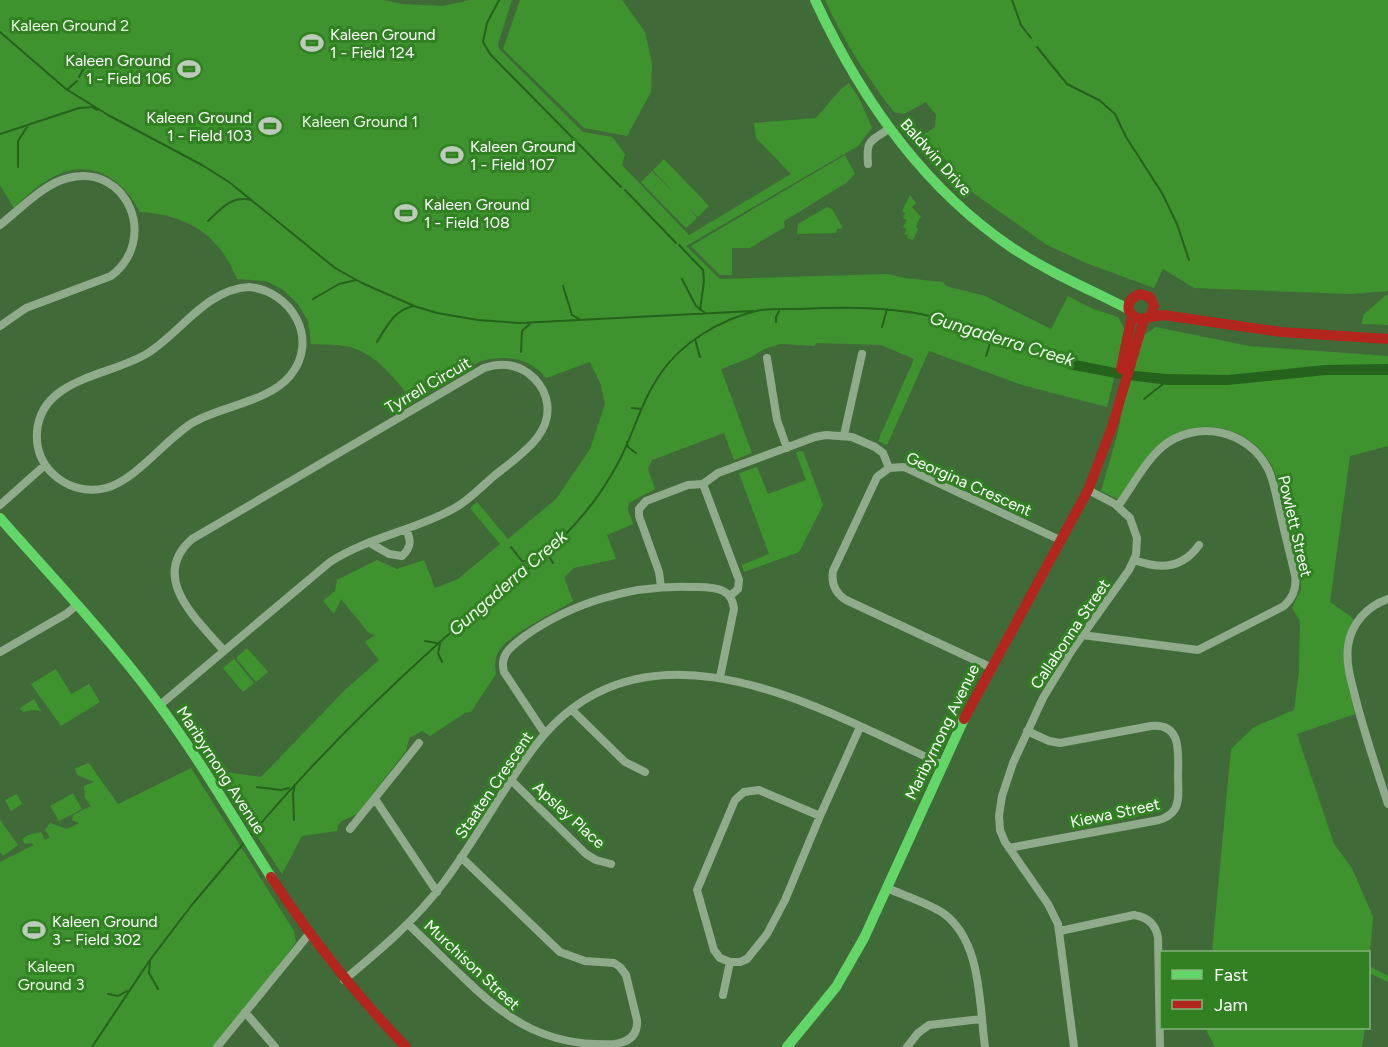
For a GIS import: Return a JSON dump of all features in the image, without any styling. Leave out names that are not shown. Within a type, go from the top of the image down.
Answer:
[{"type":"street","name":"Baldwin Drive","points":[[815,0],[825,23],[864,89],[890,128],[939,188],[972,218],[1009,246],[1048,270],[1084,286],[1130,312]]},
{"type":"street","points":[[868,164],[867,149],[870,143],[890,128]]},
{"type":"street","points":[[0,225],[52,184],[70,177],[84,176],[102,181],[118,191],[132,213],[135,232],[128,257],[111,276],[26,308],[0,326]]},
{"type":"street","name":"Baldwin Drive","points":[[1084,286],[1132,297]]},
{"type":"street","points":[[249,287],[268,291],[279,297],[293,311],[301,329],[302,348],[293,372],[279,386],[192,423],[126,477],[110,486],[92,490],[74,487],[58,478],[45,465],[37,441],[38,422],[46,404],[60,391],[147,354],[213,300],[230,290],[249,287]]},
{"type":"street","points":[[1209,323],[1154,304],[1149,297],[1143,294],[1132,297],[1128,304],[1135,318],[1159,315],[1209,323],[1305,335],[1388,339]]},
{"type":"street","points":[[1147,318],[1154,309],[1154,304]]},
{"type":"street","name":"Maribyrnong Avenue","points":[[787,1047],[813,1017],[846,971],[869,930],[941,764],[990,667],[1088,490],[1112,423],[1127,356],[1130,312]]},
{"type":"street","name":"Maribyrnong Avenue","points":[[1127,356],[1147,318]]},
{"type":"street","points":[[844,435],[862,354]]},
{"type":"street","points":[[767,358],[777,420],[787,448]]},
{"type":"street","name":"Tyrrell Circuit","points":[[160,705],[330,562],[459,506],[539,436],[546,420],[547,403],[541,386],[529,373],[519,368],[507,365],[484,368],[188,543],[180,554],[175,568],[177,590],[185,605],[224,651]]},
{"type":"street","name":"Powlett Street","points":[[1082,635],[1198,650],[1280,609],[1287,604],[1294,593],[1295,576],[1271,476],[1265,463],[1256,452],[1239,439],[1226,434],[1205,431],[1184,435],[1171,441],[1155,454],[1118,506]]},
{"type":"street","points":[[661,587],[660,574],[639,516],[639,509],[648,500],[690,484],[704,484],[718,473],[819,436],[844,435],[856,438],[879,450],[885,456],[889,468]]},
{"type":"street","points":[[0,505],[45,465]]},
{"type":"street","name":"Georgina Crescent","points":[[990,667],[846,600],[835,590],[832,579],[834,568],[875,481],[882,471],[900,466],[1060,540]]},
{"type":"street","points":[[704,484],[739,580],[738,589],[730,596]]},
{"type":"street","points":[[1088,490],[1118,506],[1126,514],[1135,528],[1138,544],[1135,560],[1155,566],[1172,565],[1188,558],[1199,545]]},
{"type":"street","name":"Maribyrnong Avenue","points":[[0,518],[127,663],[160,705],[309,934],[344,980],[406,1047]]},
{"type":"street","points":[[370,543],[389,554],[402,556],[409,549],[411,542],[406,529]]},
{"type":"street","name":"Callabonna Street","points":[[1074,1047],[1060,931],[1052,910],[1002,836],[999,823],[1000,803],[1027,731],[1052,682],[1135,560]]},
{"type":"street","points":[[545,734],[504,672],[502,663],[507,651],[543,625],[580,606],[620,594],[661,587],[717,589],[730,596],[734,609],[720,677]]},
{"type":"street","points":[[1388,598],[1371,607],[1358,622],[1349,640],[1347,653],[1357,706],[1388,804]]},
{"type":"street","points":[[0,652],[66,614],[77,605]]},
{"type":"street","name":"Staaten Crescent","points":[[344,980],[408,924],[437,892],[545,734],[572,710],[602,691],[636,679],[678,673],[720,677],[795,700],[941,764]]},
{"type":"street","points":[[572,710],[629,765],[645,772]]},
{"type":"street","name":"Kiewa Street","points":[[1009,848],[1163,819],[1173,812],[1178,802],[1178,744],[1173,734],[1165,728],[1151,726],[1060,743],[1027,731]]},
{"type":"street","points":[[820,816],[759,790],[744,792],[735,800],[697,890],[714,950],[720,958],[730,962],[740,962],[750,957],[767,934],[785,900],[860,727]]},
{"type":"street","points":[[350,830],[419,743]]},
{"type":"street","name":"Apsley Place","points":[[512,782],[586,854],[596,860],[611,864]]},
{"type":"street","points":[[375,798],[437,892]]},
{"type":"street","name":"Murchison Street","points":[[408,924],[497,1010],[532,1032],[561,1042],[591,1046],[622,1043],[633,1036],[637,1020],[626,975],[620,967],[611,962],[578,960],[560,952],[461,857]]},
{"type":"street","points":[[887,888],[942,913],[962,933],[973,959],[985,1047]]},
{"type":"street","points":[[1060,931],[1134,915],[1144,917],[1153,924],[1158,938],[1160,1047]]},
{"type":"street","points":[[217,1047],[309,934]]},
{"type":"street","points":[[723,995],[730,962]]},
{"type":"street","points":[[245,1012],[275,1047]]},
{"type":"street","points":[[907,1047],[918,1033],[929,1026],[981,1019]]},
{"type":"green space","points":[[0,0],[385,0],[401,4],[443,6],[470,0],[512,0],[498,44],[499,49],[583,132],[612,137],[625,154],[622,165],[689,235],[791,174],[756,138],[754,123],[816,118],[849,83],[860,100],[872,128],[858,146],[686,246],[720,279],[888,274],[943,282],[946,286],[985,296],[1051,329],[1068,296],[1093,309],[1118,317],[1124,328],[1107,407],[1022,385],[929,351],[887,445],[878,441],[914,359],[881,345],[781,344],[764,349],[752,357],[721,369],[752,453],[734,460],[724,433],[652,460],[648,469],[655,489],[629,503],[628,510],[633,524],[607,535],[616,559],[574,568],[564,577],[573,601],[504,644],[496,657],[496,674],[471,712],[465,713],[430,736],[422,731],[409,738],[406,751],[357,814],[342,821],[337,831],[302,836],[282,874],[226,788],[218,771],[261,777],[346,689],[379,660],[365,642],[375,635],[369,633],[341,599],[334,614],[323,601],[335,591],[337,580],[377,560],[397,569],[424,560],[435,588],[458,579],[500,544],[470,508],[477,502],[508,539],[556,499],[590,449],[605,404],[601,385],[590,362],[546,378],[540,371],[525,362],[499,358],[481,361],[412,399],[383,366],[365,353],[345,346],[311,344],[308,321],[297,303],[282,289],[266,281],[237,279],[230,263],[211,239],[187,223],[172,217],[140,212],[122,187],[99,172],[86,169],[72,170],[58,175],[35,189],[14,208],[0,185]]},
{"type":"green space","points":[[520,0],[622,0],[645,32],[652,63],[651,92],[627,136],[584,128],[503,49]]},
{"type":"green space","points":[[825,0],[1388,0],[1388,291],[1351,294],[1194,288],[1163,269],[1154,288],[1086,263],[1047,245],[969,190],[954,169],[923,135],[935,127],[936,115],[926,102],[904,114],[894,112],[856,58]]},
{"type":"green space","points":[[845,155],[855,174],[846,183],[784,221],[785,227],[750,248],[732,248],[732,275],[720,275],[691,246]]},
{"type":"green space","points":[[664,159],[709,206],[698,217],[689,208],[697,218],[686,228],[641,182],[652,171],[675,194],[653,170]]},
{"type":"green space","points":[[910,195],[916,203],[912,207],[922,218],[920,217],[913,240],[907,238],[908,235],[904,234],[907,229],[903,227],[907,220],[903,218],[905,213],[902,211]]},
{"type":"green space","points":[[827,207],[832,209],[843,228],[837,229],[836,233],[797,234],[798,224]]},
{"type":"green space","points":[[1388,295],[1388,325],[1362,324],[1363,315]]},
{"type":"green space","points":[[1156,327],[1249,346],[1388,356],[1388,446],[1350,456],[1330,602],[1354,621],[1344,655],[1355,714],[1297,734],[1334,844],[1352,868],[1373,917],[1370,954],[1370,951],[1212,951],[1231,749],[1254,727],[1294,710],[1299,672],[1300,621],[1292,608],[1301,589],[1300,575],[1273,468],[1264,453],[1237,433],[1221,428],[1205,427],[1189,429],[1173,435],[1148,456],[1121,497],[1117,499],[1101,491],[1117,436],[1126,393],[1144,335]]},
{"type":"green space","points":[[803,451],[823,505],[799,552],[744,572],[742,565],[769,554],[739,473],[757,467],[768,494],[806,480],[796,452]]},
{"type":"green space","points":[[247,648],[268,672],[256,682],[236,658]]},
{"type":"green space","points":[[234,659],[254,683],[243,692],[223,668]]},
{"type":"green space","points":[[56,669],[71,694],[89,684],[100,702],[61,726],[31,684]]},
{"type":"green space","points":[[34,699],[41,711],[23,712],[20,708]]},
{"type":"green space","name":"Kaleen Ground 3","points":[[89,763],[118,804],[191,768],[294,931],[296,942],[213,1047],[0,1047],[0,862],[34,845],[25,844],[22,839],[28,835],[41,832],[45,840],[50,837],[45,830],[50,823],[67,829],[79,823],[72,820],[73,815],[91,806],[85,798],[84,786],[94,782],[77,775],[75,768]]},
{"type":"green space","points":[[73,793],[82,809],[59,821],[50,806]]},
{"type":"green space","points":[[17,794],[22,804],[11,811],[5,800]]},
{"type":"green space","points":[[0,820],[18,845],[3,856],[0,852]]},
{"type":"green space","points":[[1370,967],[1388,976],[1388,982],[1370,973]]},
{"type":"green space","points":[[1206,1029],[1365,1029],[1362,1047],[1215,1047]]},
{"type":"shaded area","name":"Gungaderra Creek","points":[[1051,355],[1125,370],[1167,374],[1228,375],[1324,365],[1388,364],[1388,375],[1326,375],[1228,385],[1168,385],[1068,369],[1049,362]]},
{"type":"waterway","points":[[499,0],[487,23],[483,42],[490,54],[621,187]]},
{"type":"waterway","points":[[1012,0],[1021,25],[1031,38]]},
{"type":"waterway","points":[[0,32],[66,89],[229,182],[335,268],[362,283],[414,306],[437,313],[478,320],[520,323],[753,311]]},
{"type":"waterway","points":[[1037,47],[1067,84],[1099,100],[1115,114],[1126,137],[1162,193],[1177,224],[1189,260]]},
{"type":"waterway","points":[[79,77],[84,68]]},
{"type":"waterway","points":[[68,89],[77,81]]},
{"type":"waterway","points":[[0,134],[79,108],[92,107],[97,110]]},
{"type":"waterway","points":[[18,167],[18,141],[27,127]]},
{"type":"waterway","points":[[625,190],[676,243]]},
{"type":"waterway","points":[[208,221],[232,201],[251,200]]},
{"type":"waterway","points":[[679,245],[703,270],[704,281],[700,310]]},
{"type":"waterway","points":[[682,279],[696,306],[705,313]]},
{"type":"waterway","points":[[313,299],[339,284],[356,280]]},
{"type":"waterway","points":[[563,286],[572,315],[579,319]]},
{"type":"waterway","points":[[377,342],[396,315],[414,306]]},
{"type":"waterway","name":"Gungaderra Creek","points":[[250,836],[318,760],[391,688],[441,641],[532,566],[577,522],[600,493],[624,452],[648,395],[661,373],[691,342],[716,326],[761,310],[886,309],[953,322],[1053,358]]},
{"type":"waterway","points":[[882,327],[887,309]]},
{"type":"waterway","points":[[776,322],[779,311]]},
{"type":"waterway","points":[[521,352],[522,331],[531,323]]},
{"type":"waterway","points":[[986,356],[992,337]]},
{"type":"waterway","points":[[695,339],[700,357]]},
{"type":"waterway","points":[[1144,399],[1163,384]]},
{"type":"waterway","name":"Gungaderra Creek","points":[[632,408],[641,409]]},
{"type":"waterway","points":[[627,442],[628,447],[636,453]]},
{"type":"waterway","points":[[511,547],[522,561],[534,562]]},
{"type":"waterway","points":[[547,553],[553,563]]},
{"type":"waterway","points":[[425,641],[437,643]]},
{"type":"waterway","points":[[440,644],[438,653],[442,662]]},
{"type":"waterway","points":[[294,820],[295,784]]},
{"type":"waterway","points":[[257,787],[281,790],[289,788]]},
{"type":"waterway","name":"Gungaderra Creek","points":[[92,1047],[150,960],[191,906],[244,843]]},
{"type":"waterway","points":[[150,961],[149,973],[158,989]]},
{"type":"waterway","points":[[108,994],[118,996],[127,991]]},
{"type":"traffic: fast","points":[[815,0],[852,71],[873,105],[921,168],[949,196],[979,223],[1025,256],[1128,309]]},
{"type":"traffic: fast","points":[[0,518],[98,629],[154,698],[200,764],[271,877]]},
{"type":"traffic: fast","points":[[787,1047],[836,987],[864,938],[964,719]]},
{"type":"traffic: jam","points":[[1150,316],[1154,306],[1150,297],[1140,294],[1132,298],[1129,302],[1129,311],[1134,317],[1140,319],[1163,315],[1281,332],[1388,339]]},
{"type":"traffic: jam","points":[[1121,369],[1132,316]]},
{"type":"traffic: jam","points":[[964,719],[1088,490],[1112,427],[1144,319]]},
{"type":"traffic: jam","points":[[271,877],[334,965],[406,1047]]},
{"type":"place","name":"Kaleen Ground 1 - Field 124","points":[[312,43]]},
{"type":"place","name":"Kaleen Ground 1 - Field 106","points":[[189,69]]},
{"type":"place","name":"Kaleen Ground 1 - Field 103","points":[[270,126]]},
{"type":"place","name":"Kaleen Ground 1 - Field 107","points":[[452,155]]},
{"type":"place","name":"Kaleen Ground 1 - Field 108","points":[[406,213]]},
{"type":"place","name":"Kaleen Ground 3 - Field 302","points":[[34,930]]},
{"type":"park label","name":"Kaleen Ground 2","points":[[70,25]]},
{"type":"park label","name":"Kaleen Ground 1","points":[[360,121]]}]
